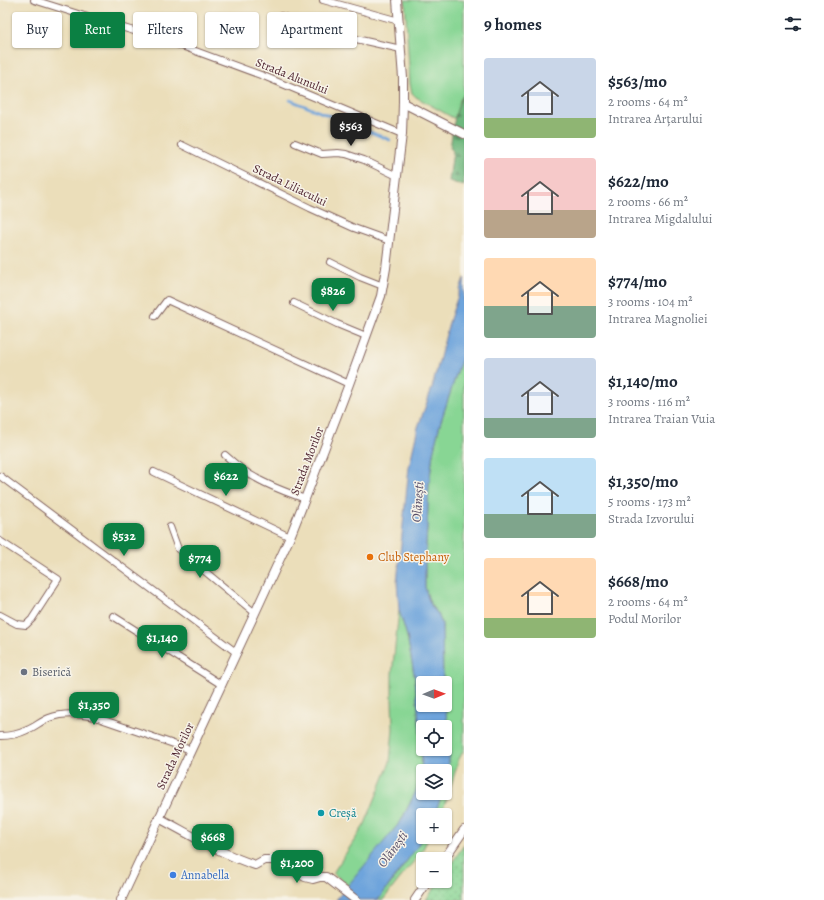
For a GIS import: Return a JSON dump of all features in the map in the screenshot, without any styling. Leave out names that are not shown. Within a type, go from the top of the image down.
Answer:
[{"type":"street","name":"Strada Alunului","points":[[34,0],[171,42],[266,77],[402,134]]},
{"type":"street","points":[[323,0],[399,21]]},
{"type":"street","name":"Strada Morilor","points":[[121,900],[290,537],[377,307],[383,286],[390,241],[402,134],[403,103],[397,0]]},
{"type":"street","points":[[357,39],[400,49]]},
{"type":"street","points":[[403,103],[464,134]]},
{"type":"street","points":[[295,143],[322,154],[346,154],[364,160],[397,176]]},
{"type":"street","name":"Strada Liliacului","points":[[182,146],[316,211],[354,228],[390,241]]},
{"type":"street","points":[[330,262],[360,277],[383,286]]},
{"type":"street","points":[[156,316],[167,300],[349,384]]},
{"type":"street","points":[[294,303],[336,324],[366,336]]},
{"type":"street","points":[[225,455],[242,470],[256,479],[305,500]]},
{"type":"street","points":[[154,472],[290,537]]},
{"type":"street","points":[[0,476],[237,653]]},
{"type":"street","points":[[170,527],[178,549],[255,613]]},
{"type":"street","points":[[0,541],[58,579],[32,620],[26,625],[17,624],[0,617]]},
{"type":"street","points":[[113,616],[222,685]]},
{"type":"street","points":[[0,736],[7,736],[26,731],[43,721],[58,715],[76,714],[98,718],[191,750]]},
{"type":"street","points":[[159,818],[214,847],[255,865],[264,860],[275,860],[305,877],[313,879],[320,877],[326,878],[356,900]]},
{"type":"street","points":[[449,852],[464,830]]},
{"type":"street","points":[[415,900],[423,888]]},
{"type":"green space","points":[[405,0],[464,0],[464,94],[460,100],[455,119],[416,97],[412,93],[410,84]]},
{"type":"green space","points":[[464,94],[464,186],[449,181],[453,151],[450,148],[453,127],[458,106]]},
{"type":"green space","points":[[464,354],[464,750],[459,759],[452,783],[452,764],[448,764],[449,756],[452,756],[452,720],[447,720],[446,712],[452,712],[452,676],[443,676],[442,624],[438,614],[432,607],[425,587],[425,559],[429,485],[433,453],[440,424]]},
{"type":"green space","points":[[399,610],[407,636],[415,679],[416,712],[418,712],[419,720],[416,720],[416,756],[422,756],[421,764],[416,764],[416,790],[401,821],[349,886],[333,873],[365,824],[390,762],[393,729],[392,674]]},
{"type":"green space","points":[[440,800],[446,800],[443,808],[437,808]]},
{"type":"green space","points":[[418,844],[426,844],[421,852],[416,852],[416,859],[383,900],[378,900],[402,869]]},
{"type":"green space","points":[[464,845],[464,900],[426,900],[434,888],[452,888],[452,863]]},
{"type":"water","name":"Olănești","points":[[464,278],[464,354],[440,424],[433,453],[429,485],[425,559],[425,587],[432,607],[438,614],[442,624],[443,676],[416,676],[416,689],[407,636],[399,610],[397,582],[409,467],[418,427],[432,388],[450,319]]},
{"type":"water","points":[[418,712],[446,712],[447,720],[419,720]]},
{"type":"water","points":[[422,756],[449,756],[448,764],[421,764]]},
{"type":"water","name":"Olănești","points":[[416,790],[416,800],[440,800],[437,808],[416,808],[416,844],[418,844],[378,900],[336,900],[401,821]]},
{"type":"waterway","points":[[290,100],[390,140]]},
{"type":"place","name":"Club Stephany","points":[[370,557]]},
{"type":"place","name":"Biserică","points":[[24,672]]},
{"type":"place","name":"Creșă","points":[[321,813]]},
{"type":"place","name":"Annabella","points":[[173,875]]}]
